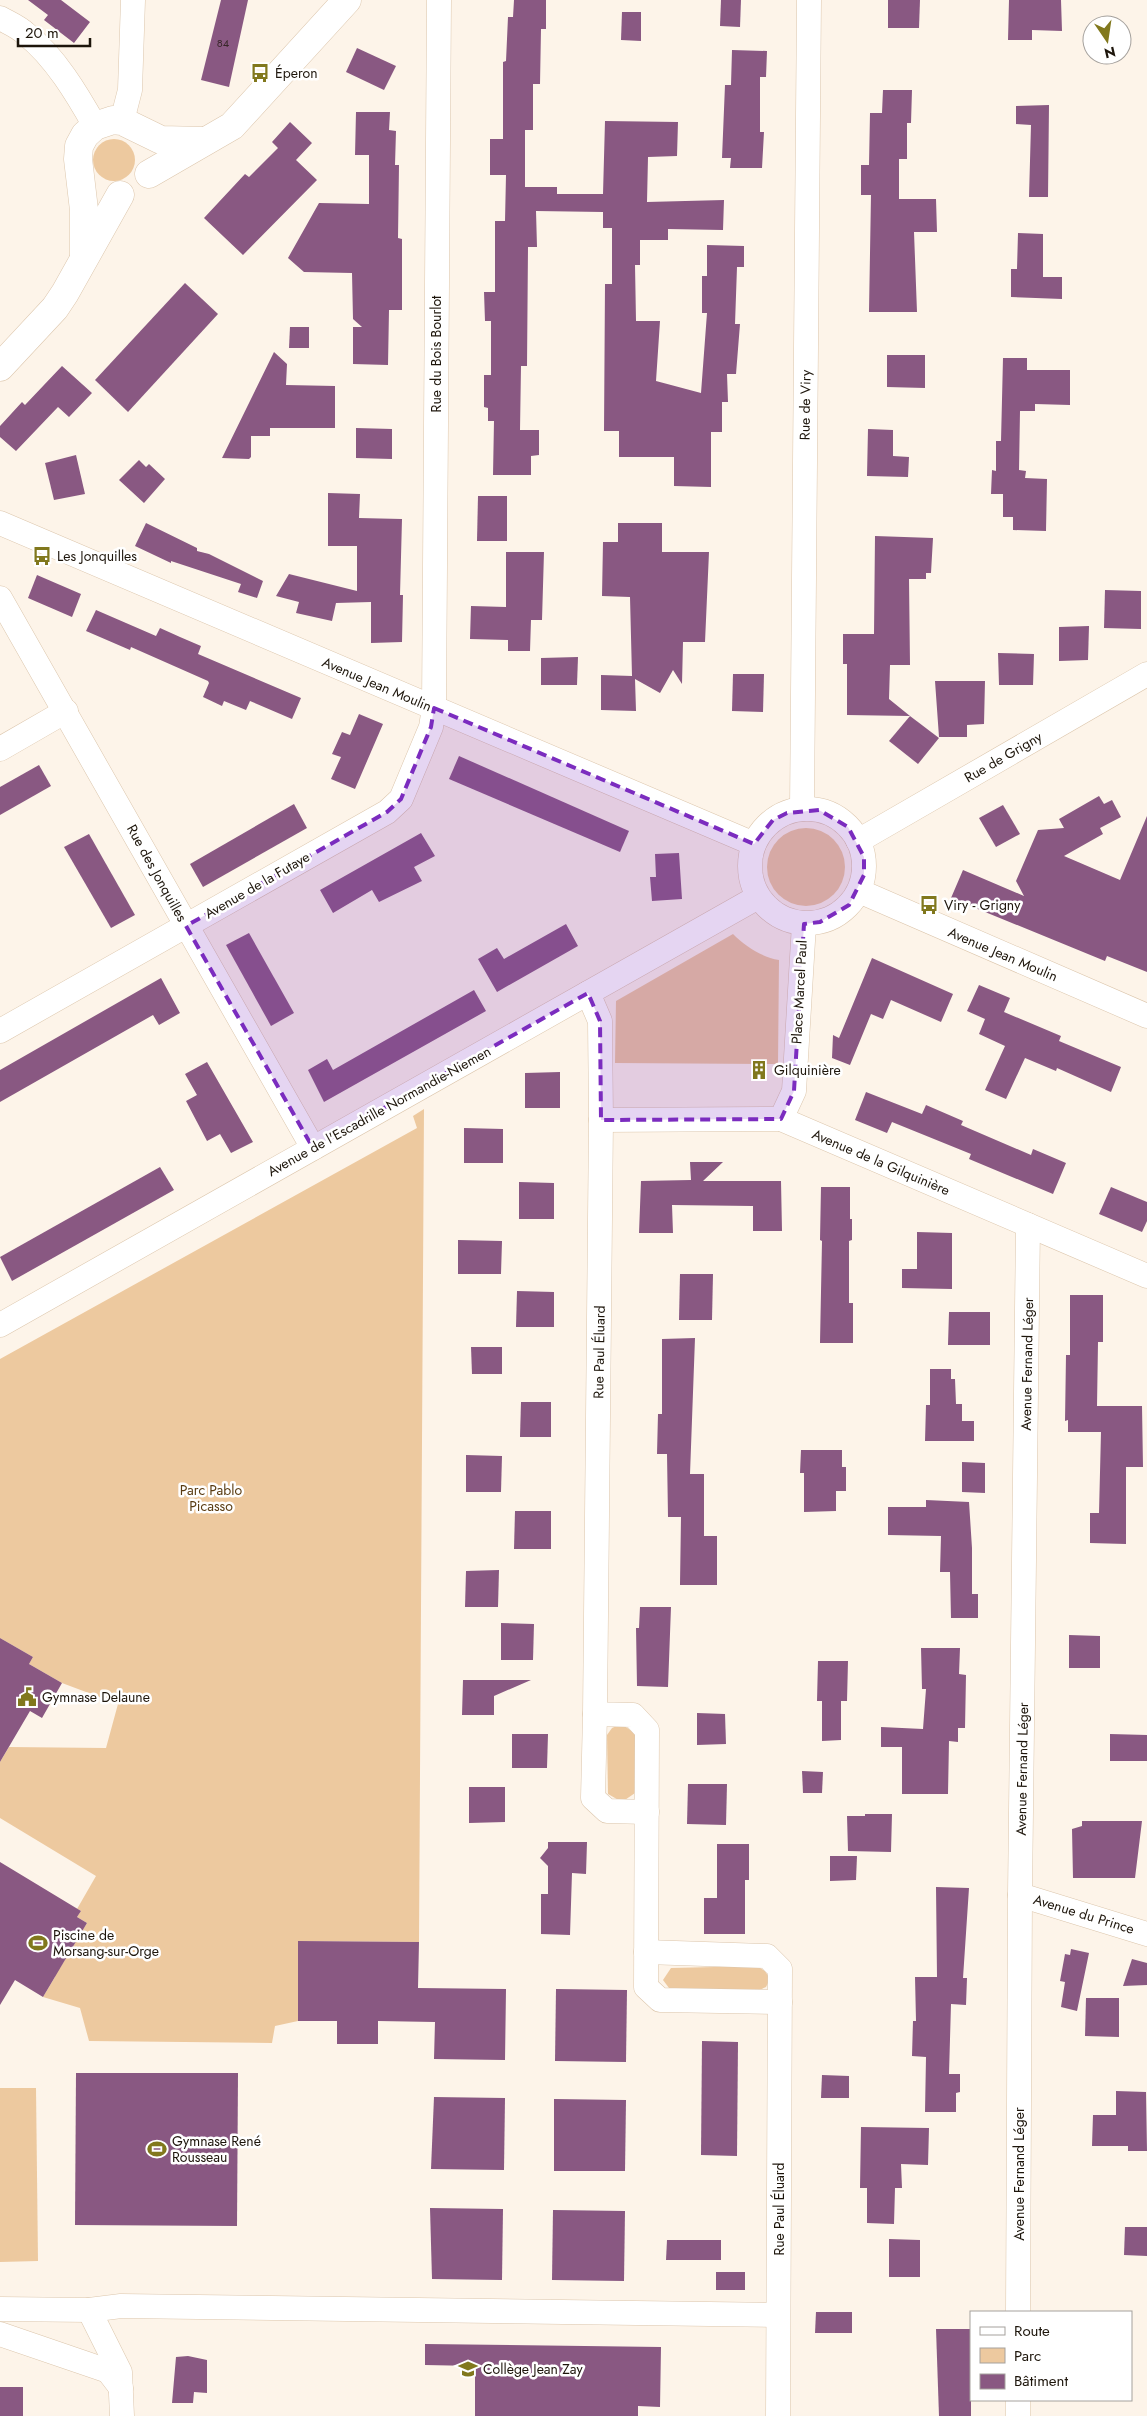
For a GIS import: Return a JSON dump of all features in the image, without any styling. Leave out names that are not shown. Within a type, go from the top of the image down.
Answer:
[{"type":"main road","points":[[80,171],[86,182],[96,190],[107,195],[120,195],[137,188],[150,174],[232,126],[347,0]]},
{"type":"main road","points":[[84,254],[78,159],[79,146],[85,135],[94,126],[113,120],[161,140],[204,141]]},
{"type":"main road","points":[[132,127],[149,141],[153,152],[150,174]]},
{"type":"main road","points":[[0,367],[55,308],[65,293],[84,254],[120,195]]},
{"type":"street","points":[[132,127],[130,90],[133,0]]},
{"type":"street","name":"Rue du Bois Bourlot","points":[[434,708],[439,0]]},
{"type":"street","name":"Rue de Viry","points":[[802,809],[809,0]]},
{"type":"street","points":[[0,18],[25,32],[42,48],[81,102],[94,126]]},
{"type":"street","name":"Avenue Jean Moulin","points":[[0,523],[754,844]]},
{"type":"street","name":"Rue des Jonquilles","points":[[0,598],[313,1148]]},
{"type":"street","name":"Rue de Grigny","points":[[858,841],[1147,674]]},
{"type":"street","name":"Avenue de la Futaye","points":[[0,1031],[387,812],[401,799],[431,727],[434,708]]},
{"type":"street","points":[[0,749],[66,711]]},
{"type":"street","name":"Place Marcel Paul","points":[[802,809],[819,810],[835,816],[848,827],[858,841],[864,857],[864,875],[859,891],[849,905],[836,916],[820,922],[804,924],[786,920],[770,910],[758,897],[751,880],[750,862],[754,844],[762,831],[773,820],[787,813],[802,809]]},
{"type":"street","name":"Avenue Jean Moulin","points":[[859,891],[1147,1016]]},
{"type":"street","name":"Avenue de l'Escadrille Normandie-Niemen","points":[[0,1325],[758,897]]},
{"type":"street","name":"Place Marcel Paul","points":[[781,1118],[794,1091],[804,924]]},
{"type":"street","name":"Rue Paul Éluard","points":[[588,993],[600,1021],[601,1120],[593,1798],[607,1811],[647,1812]]},
{"type":"street","name":"Avenue de la Gilquinière","points":[[601,1120],[781,1118],[1147,1276]]},
{"type":"street","name":"Avenue Fernand Léger","points":[[1018,2311],[1020,1894],[1028,1225]]},
{"type":"street","points":[[595,1714],[633,1715],[646,1730],[646,1987],[660,2000],[780,2002]]},
{"type":"street","name":"Avenue du Prince","points":[[1020,1894],[1147,1934]]},
{"type":"street","name":"Rue Paul Éluard","points":[[646,1952],[767,1956],[780,1969],[778,2416]]},
{"type":"street","points":[[0,2309],[89,2310],[121,2306],[778,2315]]},
{"type":"street","points":[[89,2310],[120,2372],[122,2416]]},
{"type":"street","points":[[0,2334],[108,2371],[121,2388]]},
{"type":"street","points":[[1018,2401],[1018,2416]]},
{"type":"highlighted area","points":[[434,708],[754,844],[773,820],[787,813],[819,810],[848,827],[864,857],[864,875],[849,905],[820,922],[804,924],[794,1091],[781,1119],[601,1120],[600,1021],[588,993],[313,1148],[186,926],[387,812],[401,799],[431,727]]},
{"type":"green space","points":[[118,139],[126,142],[132,148],[135,160],[132,172],[126,178],[110,181],[102,178],[96,172],[93,156],[96,148],[102,142]]},
{"type":"green space","points":[[806,828],[821,831],[834,839],[842,852],[845,867],[842,882],[834,895],[821,903],[806,906],[791,903],[778,895],[770,882],[767,867],[770,852],[778,839],[791,831]]},
{"type":"green space","points":[[733,934],[754,950],[779,960],[778,1064],[615,1063],[616,1001]]},
{"type":"green space","name":"Parc Pablo Picasso","points":[[424,1109],[419,1942],[298,1941],[298,2021],[275,2026],[272,2043],[89,2041],[80,2008],[43,1997],[55,1977],[45,1971],[60,1968],[87,1923],[77,1917],[81,1911],[77,1909],[96,1876],[0,1818],[0,1762],[9,1747],[106,1748],[118,1704],[62,1683],[29,1664],[33,1657],[0,1638],[0,1359],[417,1128],[413,1116]]},
{"type":"green space","points":[[621,1724],[635,1733],[635,1793],[622,1802],[608,1794],[607,1735],[612,1728]]},
{"type":"green space","points":[[757,1966],[765,1971],[770,1979],[766,1987],[757,1991],[672,1992],[663,1980],[671,1968]]},
{"type":"green space","points":[[0,2088],[36,2088],[38,2261],[0,2262]]},
{"type":"building","points":[[28,0],[61,0],[90,22],[74,43],[44,20],[48,15]]},
{"type":"building","points":[[221,0],[248,0],[229,87],[201,80]]},
{"type":"building","points":[[514,0],[546,0],[546,29],[541,29],[540,84],[533,84],[533,130],[525,130],[525,187],[557,187],[557,194],[603,194],[605,121],[678,122],[677,156],[648,157],[647,202],[724,200],[723,230],[668,229],[668,240],[640,240],[640,265],[635,265],[636,321],[660,321],[656,381],[701,393],[707,313],[702,313],[702,276],[707,276],[707,245],[744,246],[744,267],[737,267],[735,324],[740,324],[736,374],[727,374],[728,402],[722,402],[722,432],[711,432],[711,487],[674,486],[674,457],[619,457],[619,431],[604,431],[605,284],[612,284],[612,228],[603,228],[603,212],[536,211],[537,247],[528,247],[527,366],[521,366],[520,430],[539,430],[539,455],[531,456],[531,475],[493,475],[494,421],[488,421],[488,408],[484,407],[484,375],[491,375],[491,321],[485,321],[484,292],[495,292],[495,221],[505,221],[506,175],[490,175],[490,139],[503,139],[503,62],[506,61],[508,17],[513,17]]},
{"type":"building","points":[[721,0],[741,0],[740,27],[720,26]]},
{"type":"building","points":[[888,0],[920,0],[919,28],[888,28]]},
{"type":"building","points":[[1009,0],[1061,0],[1062,31],[1032,30],[1032,40],[1008,40]]},
{"type":"building","points":[[622,12],[641,12],[641,41],[621,40]]},
{"type":"building","points":[[357,48],[396,66],[384,90],[346,72]]},
{"type":"building","points":[[732,50],[767,51],[766,77],[760,77],[760,132],[764,132],[762,168],[730,168],[731,158],[722,158],[725,85],[731,85]]},
{"type":"building","points":[[883,90],[912,90],[911,123],[907,123],[907,159],[899,159],[899,199],[936,199],[937,232],[914,232],[917,312],[869,312],[871,195],[861,195],[861,165],[869,165],[870,113],[882,113]]},
{"type":"building","points":[[1049,105],[1048,197],[1029,197],[1031,125],[1016,124],[1016,106]]},
{"type":"building","points":[[356,112],[390,112],[389,130],[396,131],[395,165],[399,165],[398,238],[402,239],[402,310],[389,310],[388,365],[353,364],[353,327],[362,327],[353,319],[352,273],[304,272],[288,258],[319,203],[369,204],[369,155],[355,155]]},
{"type":"building","points":[[290,122],[312,143],[296,160],[317,180],[243,255],[204,218],[245,174],[249,177],[278,148],[272,142]]},
{"type":"building","points":[[1018,233],[1043,234],[1043,277],[1062,277],[1062,299],[1011,297],[1011,269],[1017,269]]},
{"type":"building","points":[[185,283],[218,314],[128,412],[95,380]]},
{"type":"building","points":[[290,327],[309,327],[309,348],[289,348]]},
{"type":"building","points":[[274,352],[287,364],[286,385],[335,386],[335,428],[270,428],[270,436],[251,436],[251,457],[249,459],[222,458]]},
{"type":"building","points":[[887,355],[925,355],[925,388],[887,387]]},
{"type":"building","points":[[1003,358],[1027,358],[1027,370],[1070,370],[1070,405],[1035,404],[1035,411],[1020,411],[1019,470],[1026,471],[1025,478],[1047,479],[1046,531],[1013,530],[1013,517],[1003,517],[1003,494],[991,494],[992,470],[996,471],[996,441],[1001,441]]},
{"type":"building","points":[[62,366],[92,393],[69,417],[58,407],[16,451],[0,437],[0,426],[22,402],[25,405]]},
{"type":"building","points":[[356,428],[392,429],[392,459],[356,458]]},
{"type":"building","points":[[868,429],[893,430],[893,456],[909,457],[908,477],[867,476]]},
{"type":"building","points":[[76,455],[85,494],[54,500],[45,463]]},
{"type":"building","points":[[139,460],[146,467],[149,464],[165,479],[144,503],[119,480]]},
{"type":"building","points":[[328,493],[360,494],[359,518],[402,519],[400,595],[403,595],[402,642],[371,643],[371,602],[336,603],[332,621],[296,613],[299,602],[276,596],[289,574],[357,591],[357,546],[328,546]]},
{"type":"building","points":[[478,496],[507,496],[507,541],[477,541]]},
{"type":"building","points":[[146,523],[197,548],[197,551],[209,554],[263,581],[257,598],[238,592],[241,584],[171,561],[171,563],[135,546]]},
{"type":"building","points":[[618,523],[662,523],[662,552],[709,552],[705,642],[683,642],[682,684],[673,670],[660,693],[635,679],[636,711],[601,710],[601,675],[632,676],[630,597],[602,596],[603,542],[618,542]]},
{"type":"building","points":[[875,536],[933,538],[931,573],[926,573],[926,579],[909,579],[910,665],[890,665],[889,699],[910,716],[847,715],[847,664],[843,664],[843,634],[874,634]]},
{"type":"building","points":[[506,552],[544,552],[542,620],[531,620],[530,651],[508,651],[508,640],[470,639],[471,606],[506,607]]},
{"type":"building","points":[[37,575],[81,594],[72,617],[28,598]]},
{"type":"building","points":[[1105,590],[1141,591],[1141,629],[1104,628]]},
{"type":"building","points":[[96,610],[156,636],[160,628],[201,646],[198,654],[301,698],[292,719],[250,701],[246,710],[224,701],[222,706],[203,697],[209,683],[208,681],[131,647],[130,650],[86,631]]},
{"type":"building","points":[[1089,626],[1088,660],[1059,661],[1059,627]]},
{"type":"building","points":[[998,653],[1034,654],[1033,685],[999,685]]},
{"type":"building","points":[[578,657],[577,685],[541,685],[541,658]]},
{"type":"building","points":[[733,674],[764,674],[763,712],[732,711]]},
{"type":"building","points":[[935,681],[985,681],[984,724],[967,725],[967,737],[939,737]]},
{"type":"building","points":[[359,714],[383,724],[355,789],[331,779],[341,757],[332,754],[342,732],[350,735]]},
{"type":"building","points":[[910,716],[939,738],[918,764],[889,741]]},
{"type":"building","points":[[459,756],[629,831],[620,852],[449,779]]},
{"type":"building","points":[[39,765],[51,786],[0,815],[0,787]]},
{"type":"building","points":[[1099,796],[1104,804],[1112,800],[1121,817],[1100,828],[1103,834],[1064,856],[1120,880],[1147,816],[1147,972],[1107,956],[1105,961],[951,898],[963,870],[1024,896],[1016,881],[1038,830],[1064,828],[1059,819]]},
{"type":"building","points":[[294,804],[307,828],[203,887],[190,864]]},
{"type":"building","points":[[1003,805],[1020,834],[996,847],[979,818]]},
{"type":"building","points":[[421,833],[435,856],[414,867],[422,881],[379,902],[372,890],[333,913],[320,890]]},
{"type":"building","points":[[89,834],[135,915],[111,928],[64,847]]},
{"type":"building","points":[[679,853],[682,899],[652,901],[650,877],[656,877],[655,854]]},
{"type":"building","points":[[566,924],[578,946],[497,992],[478,959],[497,948],[504,959]]},
{"type":"building","points":[[249,933],[294,1013],[271,1026],[226,945]]},
{"type":"building","points":[[872,958],[953,994],[941,1022],[891,1000],[883,1019],[871,1014],[850,1065],[832,1058],[833,1035],[839,1038]]},
{"type":"building","points":[[161,978],[180,1013],[159,1025],[153,1015],[0,1102],[0,1070]]},
{"type":"building","points":[[979,985],[1010,998],[1004,1012],[1061,1036],[1059,1041],[1121,1067],[1111,1092],[1057,1068],[1056,1071],[1025,1058],[1006,1099],[985,1090],[1005,1046],[979,1034],[985,1019],[967,1011]]},
{"type":"building","points":[[474,990],[486,1011],[324,1102],[308,1070],[327,1059],[333,1070]]},
{"type":"building","points":[[207,1062],[253,1142],[231,1153],[220,1134],[207,1141],[186,1101],[197,1095],[185,1074]]},
{"type":"building","points":[[560,1072],[560,1108],[525,1108],[525,1073]]},
{"type":"building","points":[[866,1092],[922,1114],[926,1105],[963,1121],[961,1125],[1031,1155],[1033,1149],[1066,1163],[1053,1194],[969,1159],[971,1154],[892,1122],[887,1133],[855,1120]]},
{"type":"building","points":[[464,1128],[503,1129],[503,1163],[464,1163]]},
{"type":"building","points":[[690,1162],[723,1162],[703,1181],[781,1181],[782,1231],[753,1231],[753,1206],[672,1205],[673,1233],[639,1233],[641,1181],[691,1180]]},
{"type":"building","points":[[160,1167],[174,1190],[12,1281],[0,1257]]},
{"type":"building","points":[[519,1182],[554,1183],[554,1219],[519,1219]]},
{"type":"building","points":[[821,1187],[850,1187],[852,1240],[849,1241],[849,1303],[853,1303],[853,1343],[820,1343]]},
{"type":"building","points":[[1111,1187],[1147,1202],[1147,1221],[1142,1232],[1099,1214]]},
{"type":"building","points":[[917,1232],[952,1233],[952,1289],[902,1288],[902,1269],[917,1269]]},
{"type":"building","points":[[458,1240],[502,1241],[501,1274],[458,1274]]},
{"type":"building","points":[[680,1274],[713,1274],[712,1320],[679,1320]]},
{"type":"building","points":[[517,1291],[554,1292],[554,1327],[516,1327]]},
{"type":"building","points":[[1070,1295],[1103,1295],[1103,1342],[1098,1342],[1097,1406],[1142,1406],[1143,1467],[1126,1467],[1126,1544],[1090,1543],[1090,1513],[1099,1513],[1101,1432],[1068,1432],[1068,1420],[1065,1421],[1066,1355],[1070,1355]]},
{"type":"building","points":[[949,1312],[990,1312],[990,1345],[948,1345]]},
{"type":"building","points":[[695,1338],[690,1474],[704,1474],[704,1536],[717,1536],[717,1585],[680,1585],[681,1517],[668,1517],[667,1454],[657,1454],[658,1414],[662,1414],[662,1339]]},
{"type":"building","points":[[471,1347],[502,1347],[502,1374],[472,1374]]},
{"type":"building","points":[[930,1369],[951,1369],[951,1379],[955,1379],[956,1404],[962,1404],[962,1421],[974,1421],[974,1441],[925,1441],[926,1405],[930,1405]]},
{"type":"building","points":[[521,1402],[551,1402],[551,1437],[520,1437]]},
{"type":"building","points":[[801,1450],[842,1450],[842,1467],[846,1467],[846,1491],[836,1491],[836,1511],[804,1512],[804,1473],[800,1473]]},
{"type":"building","points":[[466,1455],[502,1456],[501,1492],[466,1492]]},
{"type":"building","points":[[962,1462],[985,1463],[985,1493],[962,1492]]},
{"type":"building","points":[[926,1500],[969,1502],[972,1594],[978,1594],[978,1618],[951,1618],[950,1572],[940,1572],[941,1536],[888,1535],[888,1507],[926,1507]]},
{"type":"building","points":[[515,1511],[551,1511],[551,1549],[514,1549]]},
{"type":"building","points":[[499,1570],[498,1607],[465,1607],[466,1571]]},
{"type":"building","points":[[640,1607],[671,1607],[668,1687],[637,1686],[636,1628],[639,1628]]},
{"type":"building","points":[[501,1623],[534,1624],[533,1660],[501,1660]]},
{"type":"building","points":[[1069,1635],[1100,1636],[1100,1668],[1069,1668]]},
{"type":"building","name":"Gymnase Delaune","points":[[0,1638],[33,1657],[29,1664],[62,1683],[42,1718],[30,1711],[0,1762]]},
{"type":"building","points":[[921,1648],[960,1648],[959,1674],[966,1675],[965,1728],[958,1728],[958,1742],[949,1741],[948,1794],[902,1794],[902,1747],[881,1747],[881,1727],[923,1729],[926,1689],[922,1689]]},
{"type":"building","points":[[818,1661],[848,1661],[847,1701],[841,1701],[841,1740],[822,1741],[822,1701],[817,1701]]},
{"type":"building","points":[[463,1680],[531,1680],[494,1696],[494,1715],[462,1715]]},
{"type":"building","points":[[697,1713],[725,1714],[726,1744],[697,1745]]},
{"type":"building","points":[[512,1734],[548,1734],[547,1768],[512,1768]]},
{"type":"building","points":[[1110,1734],[1147,1735],[1147,1761],[1110,1761]]},
{"type":"building","points":[[802,1771],[823,1772],[822,1793],[803,1793]]},
{"type":"building","points":[[688,1784],[727,1784],[726,1825],[687,1824]]},
{"type":"building","points":[[469,1787],[505,1787],[505,1822],[469,1823]]},
{"type":"building","points":[[865,1814],[892,1814],[891,1852],[848,1851],[847,1816],[865,1816]]},
{"type":"building","points":[[1082,1821],[1142,1821],[1135,1878],[1073,1878],[1072,1829],[1082,1826]]},
{"type":"building","points":[[548,1842],[587,1842],[586,1874],[572,1873],[570,1935],[541,1934],[541,1894],[548,1894],[548,1866],[540,1858],[548,1848]]},
{"type":"building","points":[[717,1844],[749,1844],[749,1880],[745,1880],[745,1934],[704,1934],[704,1898],[717,1898]]},
{"type":"building","points":[[830,1856],[857,1856],[856,1880],[830,1881]]},
{"type":"building","name":"Piscine de Morsang-sur-Orge","points":[[0,1862],[81,1911],[77,1917],[87,1923],[43,1997],[15,1980],[0,2005]]},
{"type":"building","points":[[936,1887],[969,1888],[963,1978],[967,1978],[966,2005],[951,2004],[949,2074],[960,2074],[960,2092],[956,2093],[956,2112],[925,2112],[926,2057],[912,2056],[913,2021],[916,2021],[915,1977],[937,1977]]},
{"type":"building","points":[[298,1941],[419,1942],[418,1988],[506,1989],[505,2060],[434,2059],[435,2022],[378,2021],[378,2044],[337,2044],[337,2021],[298,2021]]},
{"type":"building","points":[[1071,1949],[1089,1953],[1077,2011],[1061,2007],[1065,1982],[1060,1981],[1065,1954],[1070,1955]]},
{"type":"building","points":[[1132,1959],[1147,1963],[1147,1985],[1123,1986]]},
{"type":"building","points":[[556,1989],[627,1990],[626,2062],[555,2061]]},
{"type":"building","points":[[1086,1998],[1119,1998],[1119,2037],[1085,2036]]},
{"type":"building","points":[[702,2041],[738,2042],[737,2156],[701,2155]]},
{"type":"building","name":"Gymnase René Rousseau","points":[[76,2073],[238,2073],[237,2226],[75,2225]]},
{"type":"building","points":[[822,2075],[849,2076],[849,2098],[821,2098]]},
{"type":"building","points":[[1116,2091],[1146,2092],[1147,2151],[1128,2151],[1128,2146],[1092,2146],[1093,2115],[1116,2115]]},
{"type":"building","points":[[434,2097],[505,2098],[504,2170],[431,2169]]},
{"type":"building","points":[[554,2099],[626,2100],[625,2171],[554,2171]]},
{"type":"building","points":[[861,2127],[929,2128],[928,2165],[901,2164],[902,2188],[895,2188],[894,2224],[867,2223],[867,2188],[860,2188]]},
{"type":"building","points":[[430,2208],[503,2209],[502,2280],[432,2279]]},
{"type":"building","points":[[553,2210],[625,2211],[624,2281],[552,2280]]},
{"type":"building","points":[[1125,2227],[1147,2227],[1147,2256],[1124,2255]]},
{"type":"building","points":[[889,2239],[920,2240],[920,2277],[889,2277]]},
{"type":"building","points":[[667,2240],[721,2240],[721,2260],[666,2260]]},
{"type":"building","points":[[716,2272],[745,2272],[745,2290],[716,2290]]},
{"type":"building","points":[[816,2312],[852,2312],[852,2333],[815,2333]]},
{"type":"building","points":[[936,2329],[970,2329],[971,2416],[939,2416]]},
{"type":"building","points":[[425,2344],[661,2347],[660,2407],[638,2406],[638,2416],[475,2416],[475,2366],[425,2365]]},
{"type":"building","points":[[188,2356],[207,2360],[207,2393],[194,2392],[193,2403],[172,2403],[176,2357]]},
{"type":"building","points":[[0,2387],[23,2387],[23,2416],[0,2416]]},
{"type":"place","name":"Éperon","points":[[260,73]]},
{"type":"place","name":"Les Jonquilles","points":[[42,556]]},
{"type":"place","name":"Viry - Grigny","points":[[929,905]]},
{"type":"place","name":"Gilquinière","points":[[759,1070]]},
{"type":"place","name":"Gymnase Delaune","points":[[27,1697]]},
{"type":"place","name":"Piscine de Morsang-sur-Orge","points":[[38,1943]]},
{"type":"place","name":"Gymnase René Rousseau","points":[[157,2149]]},
{"type":"place","name":"Collège Jean Zay","points":[[468,2369]]}]
